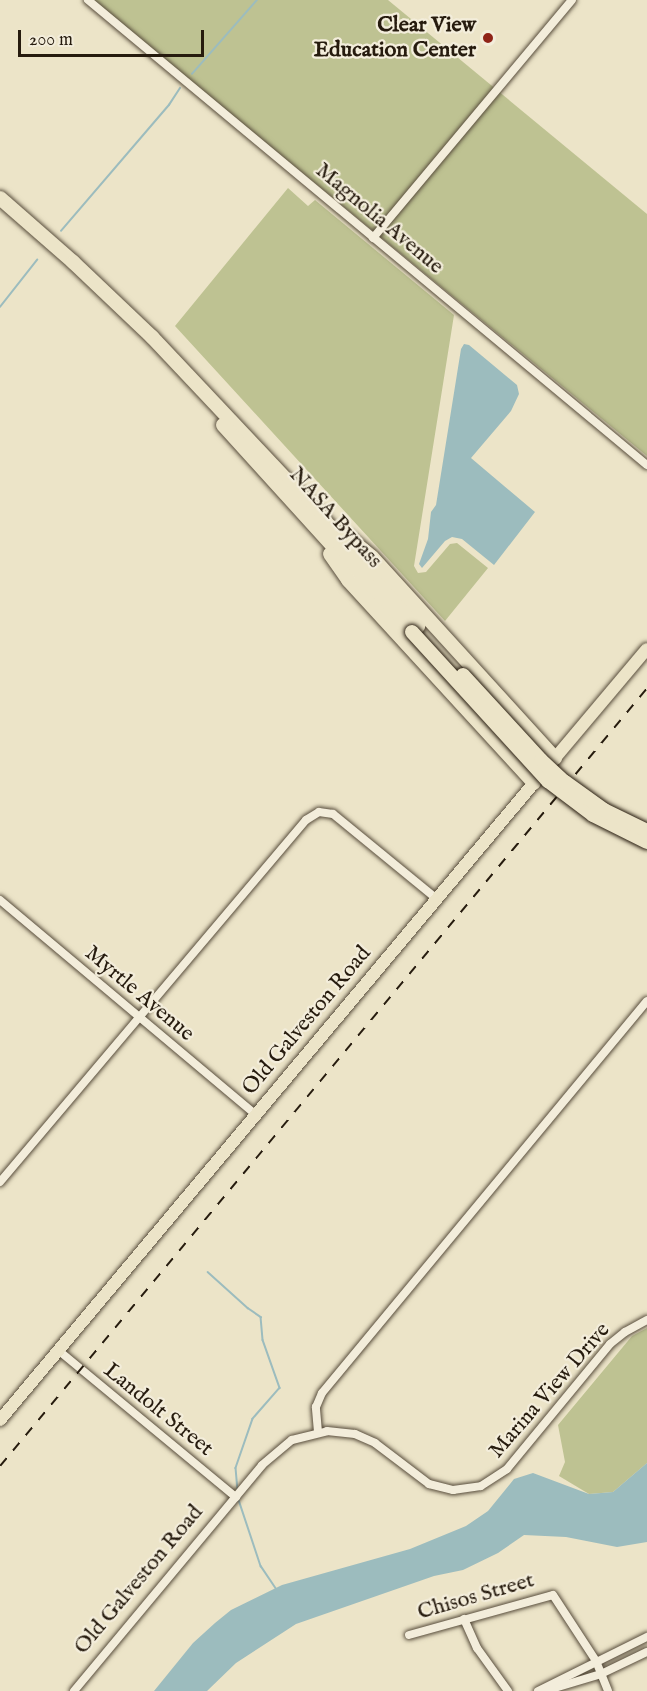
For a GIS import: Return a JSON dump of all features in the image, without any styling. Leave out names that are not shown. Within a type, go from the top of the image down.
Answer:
[{"type":"highway","points":[[0,192],[46,238]]},
{"type":"highway","name":"NASA Bypass","points":[[0,198],[159,344],[548,781],[593,815],[647,842]]},
{"type":"highway","name":"NASA Bypass","points":[[0,210],[146,344],[310,513]]},
{"type":"highway","points":[[310,513],[372,557],[555,758]]},
{"type":"highway","points":[[310,513],[348,580],[460,705],[534,783]]},
{"type":"highway","name":"NASA Bypass","points":[[415,629],[554,772],[596,805],[647,831]]},
{"type":"highway","points":[[460,705],[478,699],[483,691],[483,678]]},
{"type":"main road","name":"Old Galveston Road","points":[[0,1420],[647,649]]},
{"type":"street","name":"Magnolia Avenue","points":[[87,0],[647,465]]},
{"type":"street","points":[[374,238],[572,0]]},
{"type":"street","points":[[0,1182],[306,820],[319,812],[333,814],[437,899]]},
{"type":"street","name":"Myrtle Avenue","points":[[0,900],[256,1115]]},
{"type":"street","points":[[318,1432],[316,1407],[322,1393],[647,1001]]},
{"type":"street","name":"Marina View Drive","points":[[236,1497],[276,1451],[292,1440],[318,1432],[344,1432],[364,1437],[386,1450],[420,1479],[436,1486],[461,1491],[481,1486],[507,1469],[610,1344],[625,1332],[647,1320]]},
{"type":"street","name":"Landolt Street","points":[[58,1350],[236,1497]]},
{"type":"street","name":"Old Galveston Road","points":[[74,1691],[236,1497]]},
{"type":"street","name":"Chisos Street","points":[[410,1635],[553,1595],[596,1661]]},
{"type":"street","points":[[464,1619],[477,1648],[508,1691]]},
{"type":"street","points":[[538,1691],[647,1637]]},
{"type":"street","points":[[543,1691],[601,1674],[647,1652]]},
{"type":"street","points":[[596,1661],[608,1691]]},
{"type":"green space","points":[[92,0],[388,0],[647,214],[647,456]]},
{"type":"green space","points":[[288,188],[308,206],[315,200],[454,315],[414,566],[418,573],[426,572],[450,544],[457,543],[488,568],[445,621],[175,326]]},
{"type":"green space","points":[[647,1328],[647,1463],[613,1492],[589,1494],[559,1476],[565,1462],[558,1425],[632,1336]]},
{"type":"water","points":[[464,344],[469,345],[517,385],[519,394],[511,411],[471,458],[535,512],[494,565],[462,539],[452,537],[445,541],[422,568],[419,564],[428,539],[431,512],[436,505],[461,349]]},
{"type":"water","points":[[647,1463],[647,1542],[617,1547],[566,1537],[524,1535],[498,1553],[463,1570],[434,1576],[296,1624],[236,1663],[207,1691],[154,1691],[193,1643],[215,1623],[231,1610],[282,1585],[410,1549],[466,1526],[488,1511],[514,1479],[533,1473],[589,1494],[613,1492]]},
{"type":"waterway","points":[[192,74],[257,0]]},
{"type":"waterway","points":[[61,231],[169,105],[180,88]]},
{"type":"waterway","points":[[0,307],[37,260]]},
{"type":"waterway","points":[[208,1272],[261,1317],[263,1340],[280,1388],[253,1419],[236,1468],[238,1489]]},
{"type":"waterway","points":[[239,1500],[261,1566],[276,1588]]},
{"type":"railway","points":[[0,1466],[647,688]]},
{"type":"place","name":"Clear View Education Center","points":[[488,38]]}]
